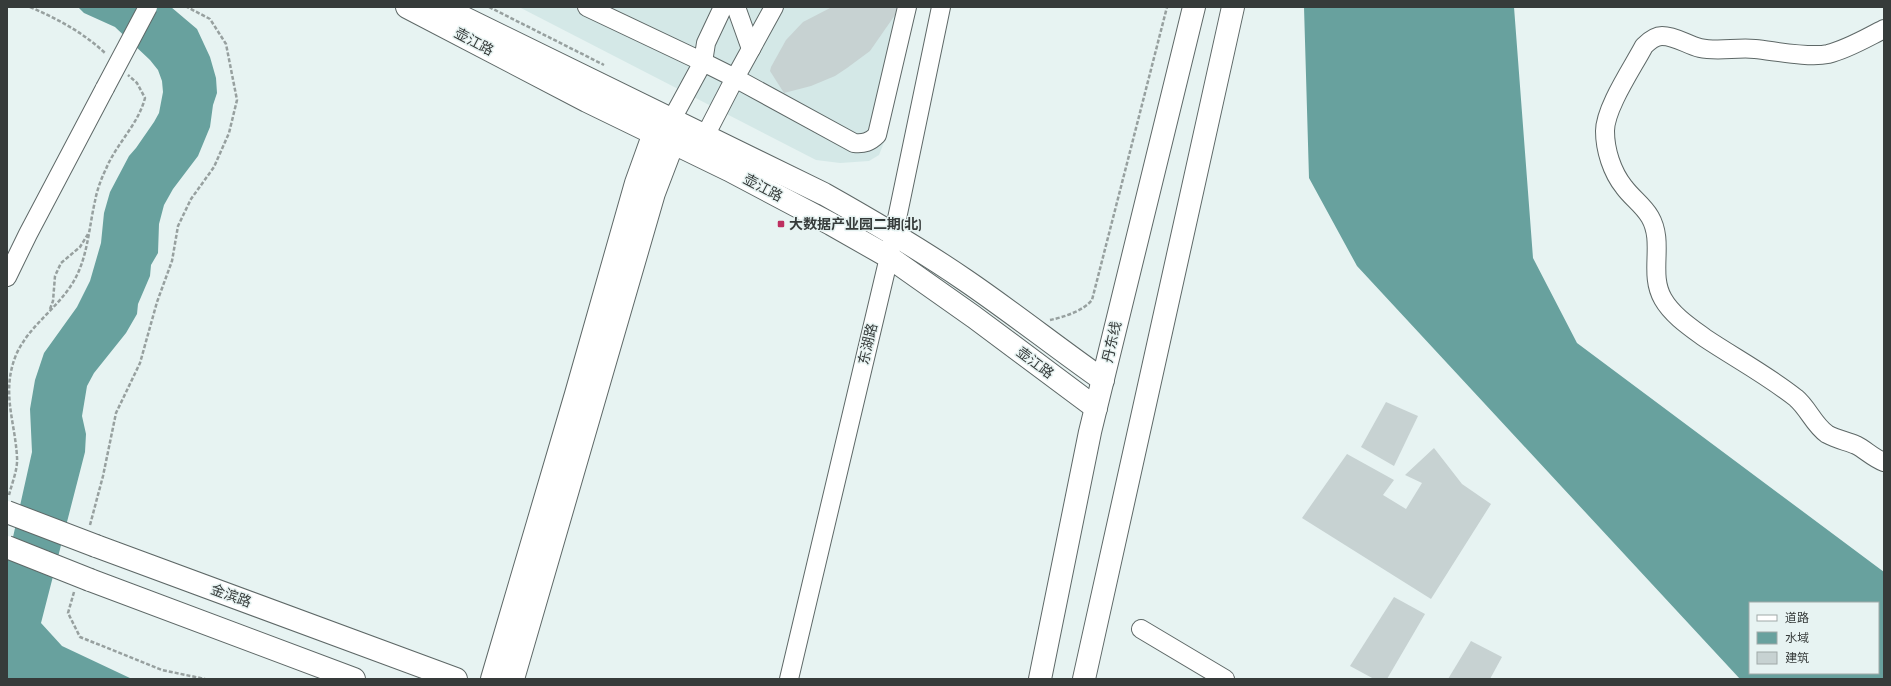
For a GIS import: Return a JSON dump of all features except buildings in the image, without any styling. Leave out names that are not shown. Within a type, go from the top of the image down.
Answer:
[{"type":"main road","name":"壶江路","points":[[407,7],[587,101],[668,127],[705,136],[824,194],[894,233],[966,281],[1103,380]]},
{"type":"main road","name":"壶江路","points":[[442,7],[668,127],[729,170],[831,224],[889,257],[974,317],[1096,408]]},
{"type":"main road","name":"丹东线","points":[[1040,679],[1096,408],[1194,7]]},
{"type":"main road","points":[[1084,679],[1234,7]]},
{"type":"main road","points":[[492,679],[574,402],[636,183],[668,127]]},
{"type":"main road","points":[[513,679],[654,193],[668,127]]},
{"type":"main road","name":"金滨路","points":[[7,512],[92,538],[456,679]]},
{"type":"main road","points":[[7,547],[82,585],[354,679]]},
{"type":"street","points":[[7,277],[28,234],[148,7]]},
{"type":"street","points":[[588,7],[735,78],[854,143],[863,144],[872,141],[877,135],[907,7]]},
{"type":"street","points":[[668,127],[703,62],[706,43],[723,7]]},
{"type":"street","points":[[736,7],[751,48]]},
{"type":"street","points":[[705,136],[774,7]]},
{"type":"street","name":"东湖路","points":[[789,679],[889,257],[941,7]]},
{"type":"street","points":[[1884,29],[1845,48],[1827,54],[1790,53],[1754,49],[1709,49],[1672,37],[1661,36],[1652,39],[1644,46],[1613,105],[1607,117],[1605,129],[1610,159],[1617,174],[1624,187],[1644,209],[1655,228],[1657,246],[1656,282],[1663,300],[1674,313],[1710,341],[1792,395],[1806,407],[1818,425],[1826,433],[1855,445],[1884,462]]},
{"type":"street","points":[[1140,629],[1225,679]]},
{"type":"path","points":[[30,7],[59,20],[86,37],[111,58]]},
{"type":"path","points":[[92,538],[116,413],[140,363],[157,302],[172,261],[178,226],[191,198],[214,167],[229,133],[238,100],[226,44],[210,19],[187,7]]},
{"type":"path","points":[[7,501],[18,458],[8,393],[10,374],[16,356],[25,339],[38,321],[67,292],[76,278],[84,259],[95,199],[106,168],[142,110],[145,98],[137,83],[126,73]]},
{"type":"path","points":[[48,312],[53,301],[55,276],[61,263],[80,247],[90,232]]},
{"type":"path","points":[[82,585],[68,613],[80,637],[162,670],[205,679]]},
{"type":"shaded area","points":[[519,7],[917,7],[883,145],[879,155],[869,161],[840,163],[816,160]]},
{"type":"water","points":[[78,7],[171,7],[197,29],[210,57],[216,78],[217,93],[213,105],[210,127],[198,156],[173,189],[164,205],[159,224],[158,253],[151,265],[150,276],[138,304],[137,314],[126,333],[94,373],[87,386],[82,416],[86,434],[85,452],[41,623],[62,646],[132,679],[7,679],[7,564],[32,452],[30,409],[35,380],[44,353],[77,307],[90,281],[101,243],[104,213],[110,192],[129,156],[159,113],[163,92],[162,81],[158,70],[150,60],[115,27],[84,13]]},
{"type":"water","points":[[1304,7],[1514,7],[1533,258],[1577,343],[1884,572],[1884,679],[1740,679],[1357,266],[1309,178]]},
{"type":"place","name":"大数据产业园二期(北)","points":[[781,224]]}]
